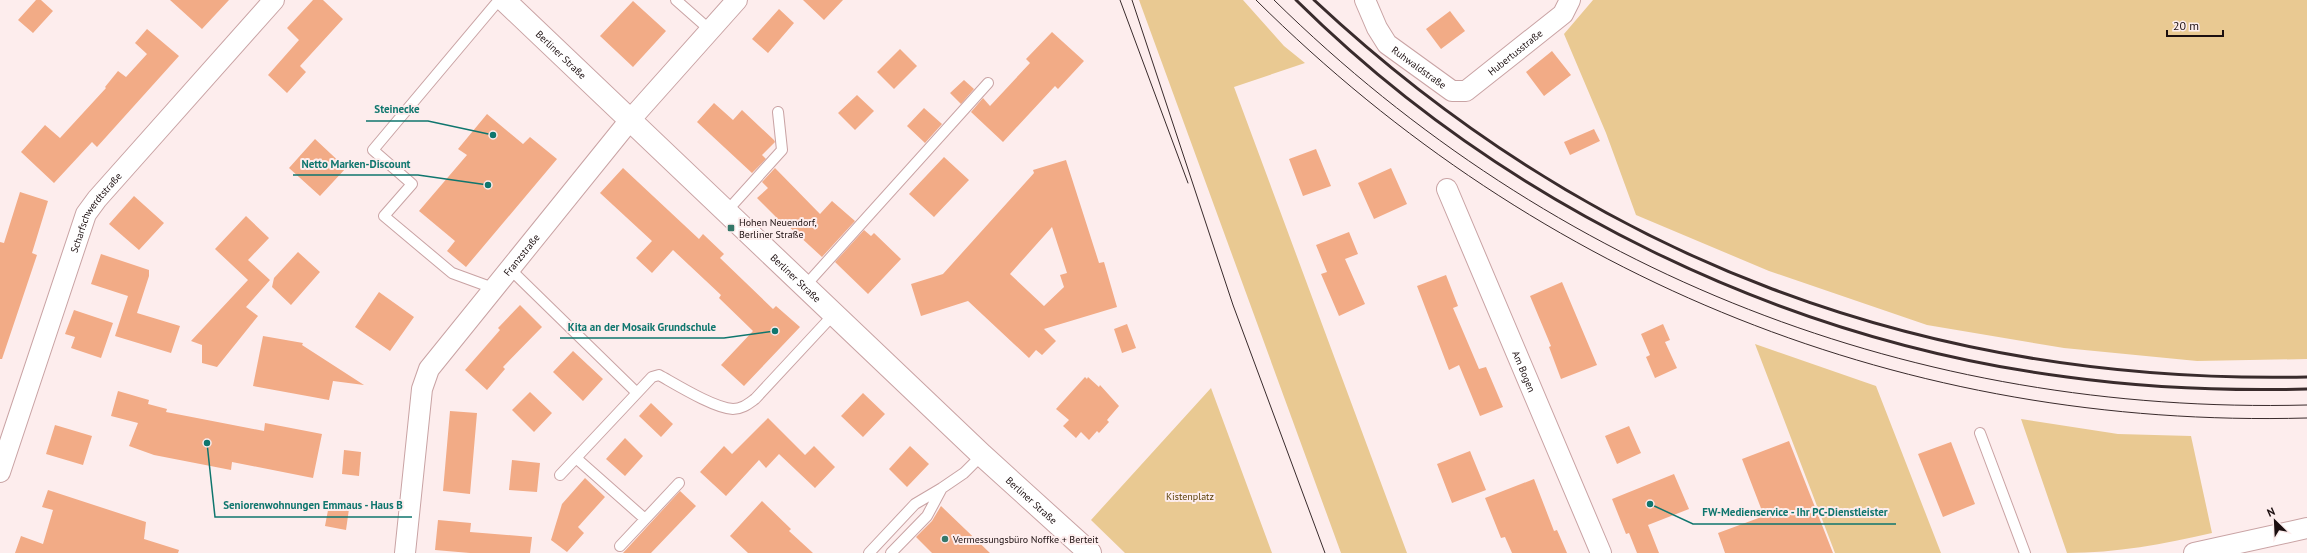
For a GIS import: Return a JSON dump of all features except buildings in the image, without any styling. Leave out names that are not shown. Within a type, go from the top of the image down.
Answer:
[{"type":"main road","name":"Berliner Straße","points":[[504,0],[982,455],[1090,553]]},
{"type":"street","name":"Scharfschwerdtstraße","points":[[0,472],[86,214],[97,199],[274,0]]},
{"type":"street","name":"Franzstraße","points":[[405,553],[422,389],[430,369],[509,268],[630,120],[737,0]]},
{"type":"street","name":"Ruhwaldstraße","points":[[1365,0],[1377,28],[1387,44],[1452,91]]},
{"type":"street","name":"Hubertusstraße","points":[[1452,91],[1466,91],[1563,14],[1570,0]]},
{"type":"street","name":"Am Bogen","points":[[1447,190],[1601,553]]},
{"type":"street","points":[[2194,553],[2307,528]]},
{"type":"lane","points":[[493,288],[452,272],[384,216],[412,184],[372,150],[499,0]]},
{"type":"lane","points":[[676,0],[710,30]]},
{"type":"lane","points":[[805,286],[988,83]]},
{"type":"lane","points":[[726,212],[782,150],[778,112]]},
{"type":"lane","points":[[509,268],[636,392]]},
{"type":"lane","points":[[560,475],[636,392],[652,377],[659,375],[721,406],[734,409],[744,407],[755,399],[834,314]]},
{"type":"lane","points":[[1980,433],[2025,553]]},
{"type":"lane","points":[[869,553],[915,504],[964,473],[982,455]]},
{"type":"lane","points":[[576,458],[645,519]]},
{"type":"lane","points":[[620,546],[680,483]]},
{"type":"lane","points":[[891,553],[927,516],[942,488]]},
{"type":"green space","points":[[1139,0],[1243,0],[1284,46],[1305,63],[1234,87],[1407,553],[1341,553]]},
{"type":"green space","points":[[1593,0],[2307,0],[2307,359],[2197,361],[2064,348],[1927,325],[1769,271],[1636,215],[1606,133],[1564,34]]},
{"type":"green space","points":[[1755,344],[1876,386],[1941,553],[1835,553]]},
{"type":"green space","name":"Kistenplatz","points":[[1211,388],[1272,553],[1125,553],[1091,520]]},
{"type":"green space","points":[[2021,419],[2118,434],[2191,436],[2212,533],[2122,550],[2067,553]]},
{"type":"tram line","points":[[1120,0],[1188,183]]},
{"type":"tram line","points":[[1132,0],[1233,305],[1325,553]]},
{"type":"tram line","points":[[1256,0],[1366,99],[1484,186],[1608,259],[1738,319],[1874,365],[2014,397],[2159,415],[2307,418]]},
{"type":"tram line","points":[[1274,0],[1383,97],[1498,181],[1621,252],[1748,309],[1882,354],[2020,385],[2162,402],[2307,405]]},
{"type":"railway","points":[[1296,0],[1376,73],[1463,139],[1555,199],[1651,251],[1751,295],[1855,331],[1960,359],[2067,377],[2127,384],[2247,390],[2307,389]]},
{"type":"railway","points":[[1314,0],[1421,91],[1533,170],[1650,236],[1772,289],[1899,330],[2031,358],[2167,374],[2307,377]]},
{"type":"place","name":"Steinecke","points":[[493,135]]},
{"type":"place","name":"Netto Marken-Discount","points":[[488,185]]},
{"type":"place","name":"Hohen Neuendorf, Berliner Straße","points":[[731,228]]},
{"type":"place","name":"Kita an der Mosaik Grundschule","points":[[775,331]]},
{"type":"place","name":"Seniorenwohnungen Emmaus - Haus B","points":[[207,443]]},
{"type":"place","name":"FW-Medienservice - Ihr PC-Dienstleister","points":[[1650,504]]},
{"type":"place","name":"Vermessungsbüro Noffke + Berteit","points":[[945,539]]}]
